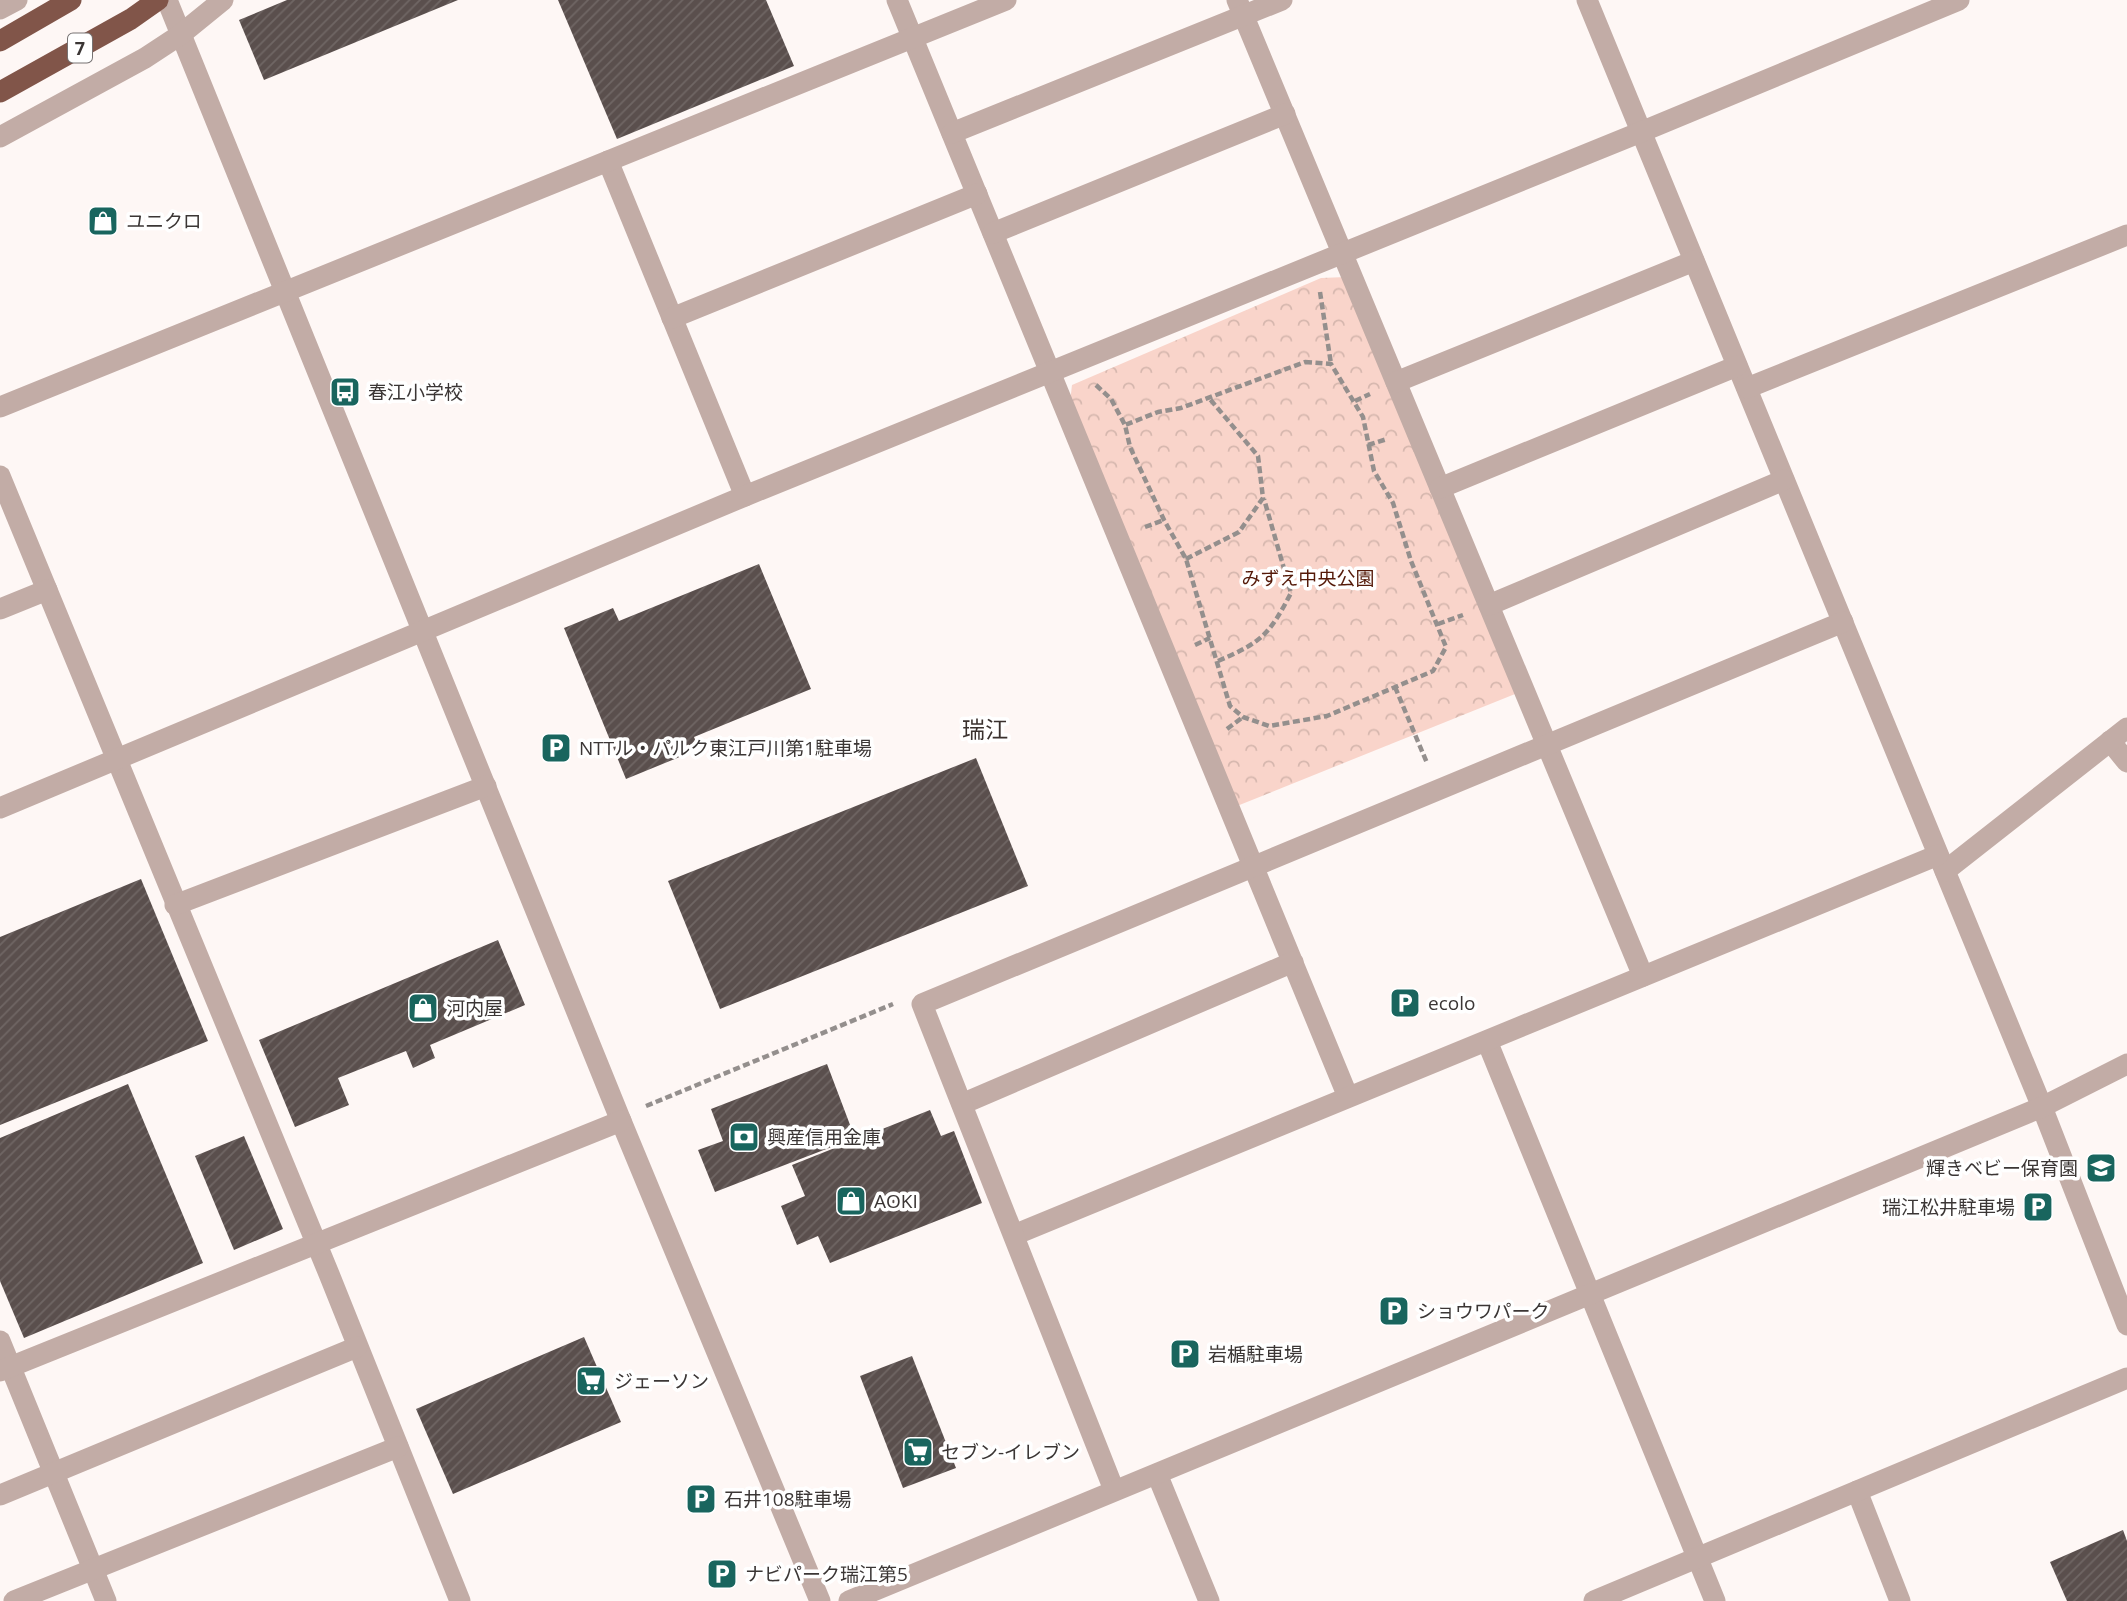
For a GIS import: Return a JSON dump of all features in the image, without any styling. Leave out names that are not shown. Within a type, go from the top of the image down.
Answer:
[{"type":"highway","name":"7","points":[[0,41],[71,0]]},
{"type":"highway","name":"7","points":[[0,92],[131,19],[158,0]]},
{"type":"street","points":[[0,9],[17,0]]},
{"type":"street","points":[[167,0],[621,1121],[820,1601]]},
{"type":"street","points":[[0,137],[134,64],[180,35],[223,0]]},
{"type":"street","points":[[897,0],[1348,1097]]},
{"type":"street","points":[[0,407],[1006,0]]},
{"type":"street","points":[[952,133],[1241,8],[1282,0]]},
{"type":"street","points":[[1587,0],[2042,1107],[2127,1325]]},
{"type":"street","points":[[0,808],[746,496],[1641,132],[1948,2]]},
{"type":"street","points":[[1241,8],[1643,976]]},
{"type":"street","points":[[993,233],[1285,114]]},
{"type":"street","points":[[608,162],[746,496]]},
{"type":"street","points":[[672,318],[977,194]]},
{"type":"street","points":[[1747,388],[2127,235]]},
{"type":"street","points":[[1396,382],[1694,261]]},
{"type":"street","points":[[1440,488],[1737,366]]},
{"type":"street","points":[[0,476],[317,1245],[460,1601]]},
{"type":"street","points":[[1489,606],[1784,480]]},
{"type":"street","points":[[0,609],[47,590]]},
{"type":"street","points":[[1114,1490],[922,1004],[1843,622]]},
{"type":"street","points":[[1014,1234],[1643,976],[1942,863],[2119,735],[2127,762]]},
{"type":"street","points":[[175,905],[486,786]]},
{"type":"street","points":[[962,1104],[1293,962]]},
{"type":"street","points":[[1487,1041],[1716,1601]]},
{"type":"street","points":[[849,1601],[2042,1107],[2127,1064]]},
{"type":"street","points":[[5,1369],[621,1121]]},
{"type":"street","points":[[0,1341],[5,1369],[54,1473],[106,1601]]},
{"type":"street","points":[[0,1495],[357,1347]]},
{"type":"street","points":[[1594,1601],[2127,1378]]},
{"type":"street","points":[[15,1601],[398,1447]]},
{"type":"street","points":[[1157,1474],[1209,1601]]},
{"type":"street","points":[[1857,1492],[1900,1601]]},
{"type":"path","points":[[1086,380],[1101,387],[1125,425],[1130,447],[1164,520],[1186,559],[1230,706],[1243,717],[1269,726],[1327,716],[1433,671],[1446,647],[1411,561],[1393,503],[1374,471],[1363,417],[1331,364],[1320,292],[1310,267]]},
{"type":"path","points":[[1125,425],[1158,412],[1181,408],[1305,362],[1331,364]]},
{"type":"path","points":[[1209,398],[1258,456],[1263,498],[1290,593],[1275,623],[1252,646],[1218,662]]},
{"type":"path","points":[[1186,559],[1239,532],[1263,498]]},
{"type":"path","points":[[1395,687],[1438,790]]},
{"type":"path","points":[[621,1121],[650,1104],[907,998],[922,1004]]},
{"type":"green space","name":"みずえ中央公園","points":[[1346,277],[1520,692],[1237,806],[1070,402],[1072,385],[1321,278]]},
{"type":"building","points":[[287,0],[458,0],[264,80],[239,20]]},
{"type":"building","points":[[558,0],[766,0],[794,66],[617,139]]},
{"type":"building","points":[[759,564],[811,689],[694,737],[699,749],[626,779],[564,628],[613,608],[619,621]]},
{"type":"building","points":[[976,758],[1028,886],[720,1009],[668,881]]},
{"type":"building","points":[[141,879],[208,1041],[0,1125],[0,937]]},
{"type":"building","points":[[498,940],[525,1005],[430,1045],[435,1058],[413,1068],[406,1051],[338,1078],[349,1105],[295,1127],[259,1040]]},
{"type":"building","points":[[827,1064],[855,1138],[715,1192],[698,1150],[723,1141],[711,1109]]},
{"type":"building","points":[[128,1084],[203,1263],[24,1338],[0,1281],[0,1138]]},
{"type":"building","points":[[930,1110],[941,1136],[954,1131],[982,1203],[830,1263],[818,1236],[797,1245],[781,1206],[805,1196],[792,1165]]},
{"type":"building","points":[[244,1136],[283,1229],[234,1250],[195,1156]]},
{"type":"building","points":[[584,1337],[621,1422],[453,1494],[416,1409]]},
{"type":"building","points":[[912,1356],[956,1468],[903,1488],[860,1376]]},
{"type":"building","points":[[2123,1530],[2127,1541],[2127,1601],[2067,1601],[2050,1562]]},
{"type":"place","name":"ユニクロ","points":[[103,221]]},
{"type":"place","name":"春江小学校","points":[[345,392]]},
{"type":"place","name":"NTTル・パルク東江戸川第1駐車場","points":[[556,748]]},
{"type":"place","name":"ecolo","points":[[1405,1003]]},
{"type":"place","name":"河内屋","points":[[423,1008]]},
{"type":"place","name":"興産信用金庫","points":[[744,1137]]},
{"type":"place","name":"輝きベビー保育園","points":[[2101,1168]]},
{"type":"place","name":"AOKI","points":[[851,1201]]},
{"type":"place","name":"瑞江松井駐車場","points":[[2038,1207]]},
{"type":"place","name":"ショウワパーク","points":[[1394,1311]]},
{"type":"place","name":"岩楯駐車場","points":[[1185,1354]]},
{"type":"place","name":"ジェーソン","points":[[591,1381]]},
{"type":"place","name":"セブン-イレブン","points":[[918,1452]]},
{"type":"place","name":"石井108駐車場","points":[[701,1499]]},
{"type":"place","name":"ナビパーク瑞江第5","points":[[722,1574]]},
{"type":"district","name":"瑞江","points":[[985,729]]}]
